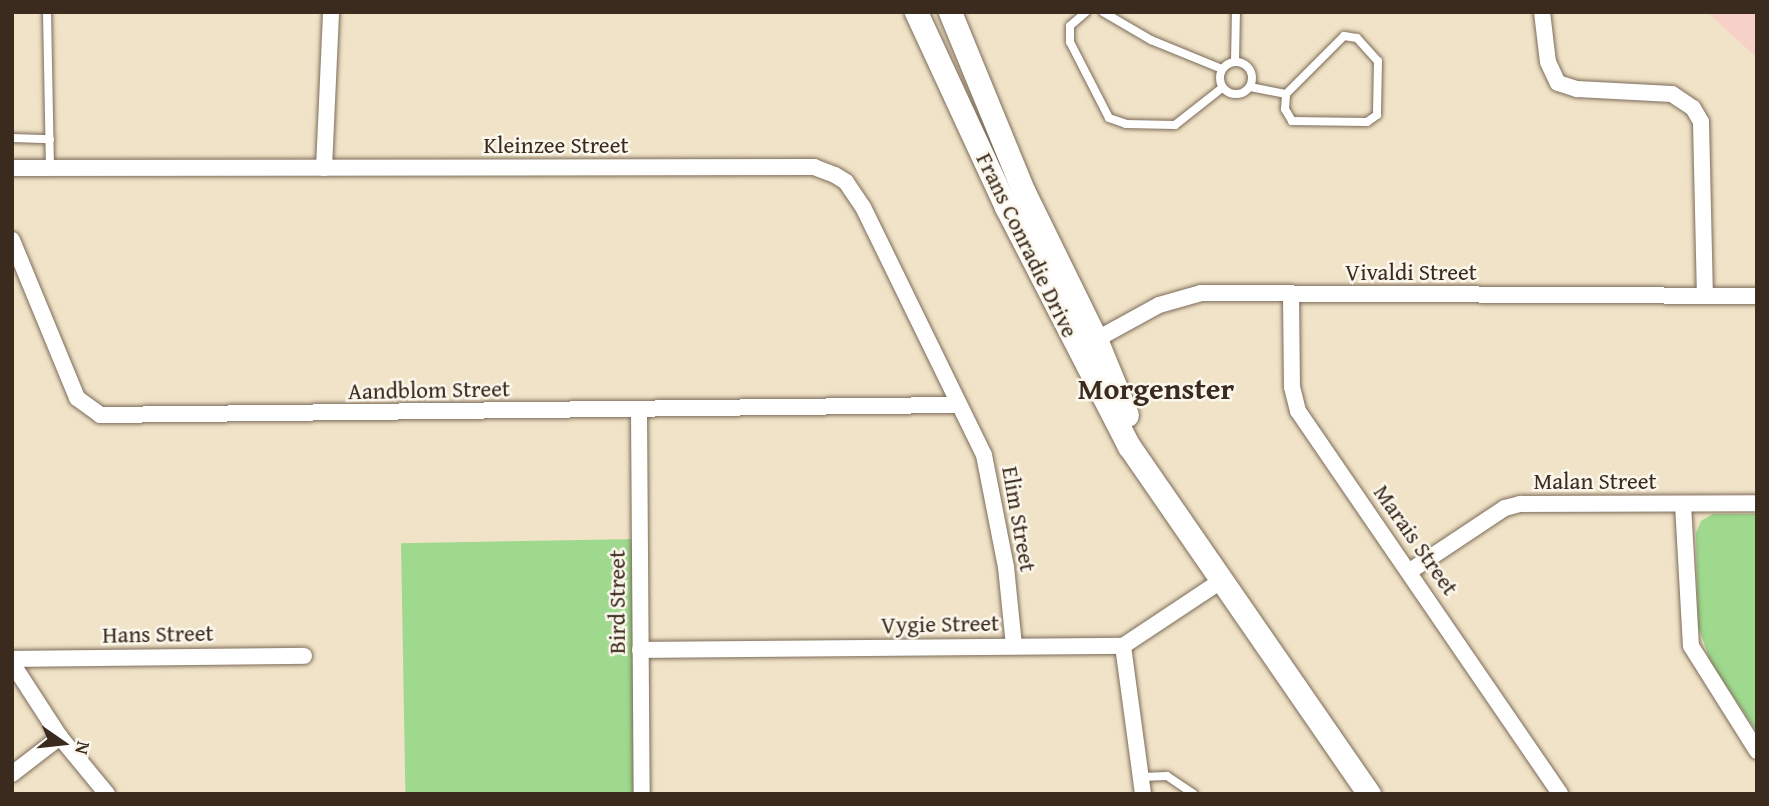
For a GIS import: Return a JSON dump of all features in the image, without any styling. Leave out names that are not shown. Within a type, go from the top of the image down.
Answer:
[{"type":"street","points":[[324,168],[331,12]]},
{"type":"street","name":"Frans Conradie Drive","points":[[916,12],[1087,344]]},
{"type":"street","name":"Frans Conradie Drive","points":[[950,12],[1129,446],[1369,794]]},
{"type":"street","points":[[1542,12],[1548,62],[1558,83],[1577,89],[1672,94],[1693,108],[1701,121],[1705,296]]},
{"type":"street","name":"Kleinzee Street","points":[[12,168],[814,167],[846,182],[855,194],[958,405]]},
{"type":"street","name":"Aandblom Street","points":[[12,240],[77,398],[100,415],[639,411],[958,405]]},
{"type":"street","name":"Vivaldi Street","points":[[1087,344],[1182,297],[1290,294],[1757,296]]},
{"type":"street","name":"Marais Street","points":[[1290,294],[1292,387],[1297,411],[1410,571],[1560,794]]},
{"type":"street","name":"Elim Street","points":[[958,405],[990,473],[1014,646]]},
{"type":"street","name":"Bird Street","points":[[639,411],[642,794]]},
{"type":"street","points":[[1683,503],[1691,646],[1757,751]]},
{"type":"street","name":"Malan Street","points":[[1410,571],[1505,508],[1520,505],[1757,503]]},
{"type":"street","points":[[1142,786],[1124,646],[1221,580]]},
{"type":"street","name":"Vygie Street","points":[[640,650],[1124,646]]},
{"type":"street","name":"Hans Street","points":[[12,661],[304,656]]},
{"type":"street","points":[[12,661],[61,737],[107,794]]},
{"type":"street","points":[[12,774],[61,737]]},
{"type":"lane","points":[[47,12],[50,168]]},
{"type":"lane","points":[[1086,12],[1070,26],[1070,42],[1109,118],[1126,124],[1175,125],[1222,88]]},
{"type":"lane","points":[[1103,12],[1151,40],[1222,69]]},
{"type":"lane","points":[[1235,62],[1236,12]]},
{"type":"lane","points":[[1345,36],[1357,37],[1378,61],[1379,111],[1367,122],[1297,124],[1287,116],[1286,94],[1345,36]]},
{"type":"lane","points":[[1222,69],[1235,62]]},
{"type":"lane","points":[[1235,62],[1250,70],[1250,87]]},
{"type":"lane","points":[[1222,69],[1222,88]]},
{"type":"lane","points":[[1222,88],[1231,94],[1250,87],[1286,94]]},
{"type":"lane","points":[[12,138],[50,139]]},
{"type":"lane","points":[[1142,786],[1167,776],[1194,794]]},
{"type":"shaded area","points":[[1707,12],[1757,12],[1757,58]]},
{"type":"green space","points":[[1713,514],[1757,514],[1757,732],[1711,663],[1698,626],[1696,533],[1701,521]]},
{"type":"green space","points":[[639,539],[643,794],[405,794],[401,543]]},
{"type":"district","name":"Morgenster","points":[[1156,388]]}]
